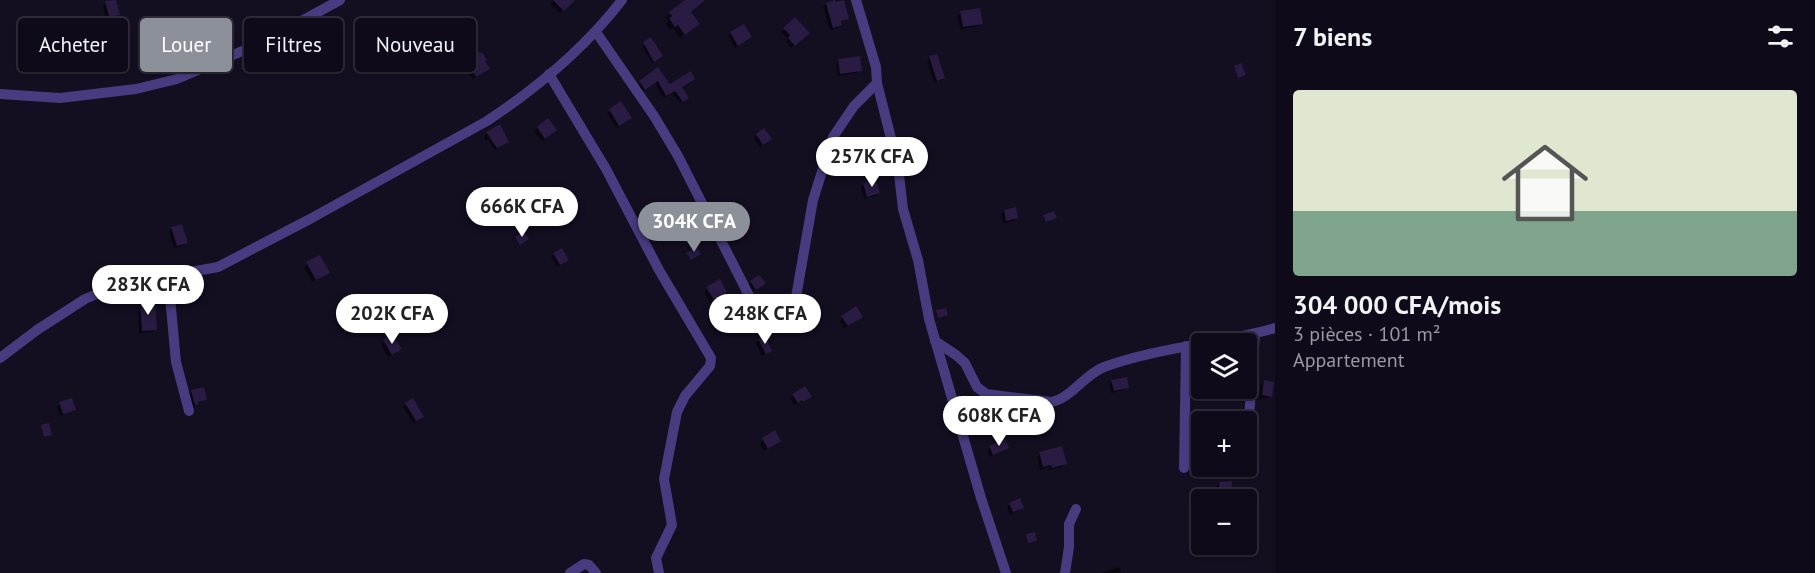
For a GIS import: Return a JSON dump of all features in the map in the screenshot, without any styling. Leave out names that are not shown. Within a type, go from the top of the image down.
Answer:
[{"type":"street","points":[[0,94],[60,98],[136,89],[177,79],[261,43],[340,0]]},
{"type":"street","points":[[0,358],[37,330],[85,299],[118,285],[168,275],[199,272],[241,257],[487,122],[513,104],[596,32],[622,0]]},
{"type":"street","points":[[856,0],[873,55],[877,83],[898,166],[903,208],[918,260],[935,341],[981,498],[1006,573]]},
{"type":"street","points":[[596,32],[672,146],[763,323],[795,303],[813,200],[833,137],[854,106],[877,83]]},
{"type":"street","points":[[549,74],[606,169],[659,270],[711,358],[710,366],[685,396],[677,412],[664,478],[672,525],[656,558],[659,573]]},
{"type":"street","points":[[168,275],[176,362],[189,411]]},
{"type":"street","points":[[1257,334],[1275,328]]},
{"type":"street","points":[[935,341],[965,363],[977,387],[986,394],[1051,402],[1062,398],[1084,378],[1101,368],[1143,354],[1191,345]]},
{"type":"street","points":[[1184,468],[1186,346]]},
{"type":"street","points":[[1065,573],[1069,547],[1069,524],[1076,509]]},
{"type":"street","points":[[570,573],[584,564],[589,565],[597,573]]},
{"type":"building","points":[[116,0],[120,15],[109,17],[105,1]]},
{"type":"building","points":[[553,0],[575,0],[564,11]]},
{"type":"building","points":[[685,0],[705,0],[691,12],[700,24],[685,35],[678,25],[675,27],[669,18],[672,16],[669,12]]},
{"type":"building","points":[[835,0],[835,2],[844,0],[849,19],[841,21],[842,25],[833,28],[826,3]]},
{"type":"building","points":[[980,8],[983,24],[963,27],[960,11]]},
{"type":"building","points":[[795,17],[810,33],[795,46],[788,38],[790,35],[783,28]]},
{"type":"building","points":[[744,24],[752,37],[738,46],[730,32]]},
{"type":"building","points":[[651,37],[663,56],[654,62],[643,42]]},
{"type":"building","points":[[482,52],[490,69],[476,77],[473,72],[476,72],[476,53]]},
{"type":"building","points":[[937,54],[945,78],[937,81],[929,56]]},
{"type":"building","points":[[860,56],[862,71],[840,74],[838,59]]},
{"type":"building","points":[[1241,63],[1246,75],[1238,78],[1234,66]]},
{"type":"building","points":[[658,67],[670,84],[691,71],[695,79],[682,87],[689,98],[683,102],[675,91],[666,96],[658,81],[645,90],[639,81]]},
{"type":"building","points":[[621,101],[632,118],[619,126],[609,109]]},
{"type":"building","points":[[548,118],[557,130],[545,139],[537,127]]},
{"type":"building","points":[[500,124],[509,142],[497,148],[486,132]]},
{"type":"building","points":[[764,128],[772,139],[763,145],[756,134]]},
{"type":"building","points":[[858,145],[866,160],[855,166],[847,151]]},
{"type":"building","points":[[876,179],[880,193],[867,197],[863,183]]},
{"type":"building","points":[[509,196],[515,205],[503,212],[498,202]]},
{"type":"building","points":[[1016,207],[1018,218],[1006,221],[1004,210]]},
{"type":"building","points":[[1054,211],[1057,218],[1046,222],[1043,215]]},
{"type":"building","points":[[182,224],[188,243],[177,246],[171,227]]},
{"type":"building","points":[[524,231],[529,239],[520,245],[515,237]]},
{"type":"building","points":[[697,246],[701,254],[691,260],[686,253]]},
{"type":"building","points":[[562,248],[569,260],[560,265],[553,253]]},
{"type":"building","points":[[320,255],[330,273],[316,280],[306,262]]},
{"type":"building","points":[[759,275],[766,283],[756,290],[750,281]]},
{"type":"building","points":[[720,279],[727,292],[714,300],[706,287]]},
{"type":"building","points":[[155,300],[157,330],[142,331],[140,301]]},
{"type":"building","points":[[856,306],[863,317],[848,326],[841,316]]},
{"type":"building","points":[[946,308],[948,315],[938,318],[936,310]]},
{"type":"building","points":[[392,334],[402,349],[392,355],[383,340]]},
{"type":"building","points":[[765,336],[772,351],[766,354],[758,339]]},
{"type":"building","points":[[1127,377],[1129,388],[1114,391],[1111,380]]},
{"type":"building","points":[[1264,380],[1274,382],[1272,397],[1262,395]]},
{"type":"building","points":[[805,386],[812,397],[798,403],[792,394]]},
{"type":"building","points":[[204,387],[207,400],[195,405],[191,390]]},
{"type":"building","points":[[72,398],[76,410],[63,414],[59,402]]},
{"type":"building","points":[[413,398],[424,417],[416,421],[405,403]]},
{"type":"building","points":[[49,423],[52,435],[44,437],[41,425]]},
{"type":"building","points":[[775,430],[781,441],[768,449],[762,438]]},
{"type":"building","points":[[1005,439],[1009,448],[993,455],[989,446]]},
{"type":"building","points":[[1062,446],[1067,464],[1052,468],[1051,465],[1043,467],[1039,452]]},
{"type":"building","points":[[1232,481],[1232,489],[1219,489],[1219,482]]},
{"type":"building","points":[[1020,498],[1024,508],[1013,512],[1009,503]]},
{"type":"building","points":[[1035,532],[1037,541],[1028,543],[1026,534]]}]
